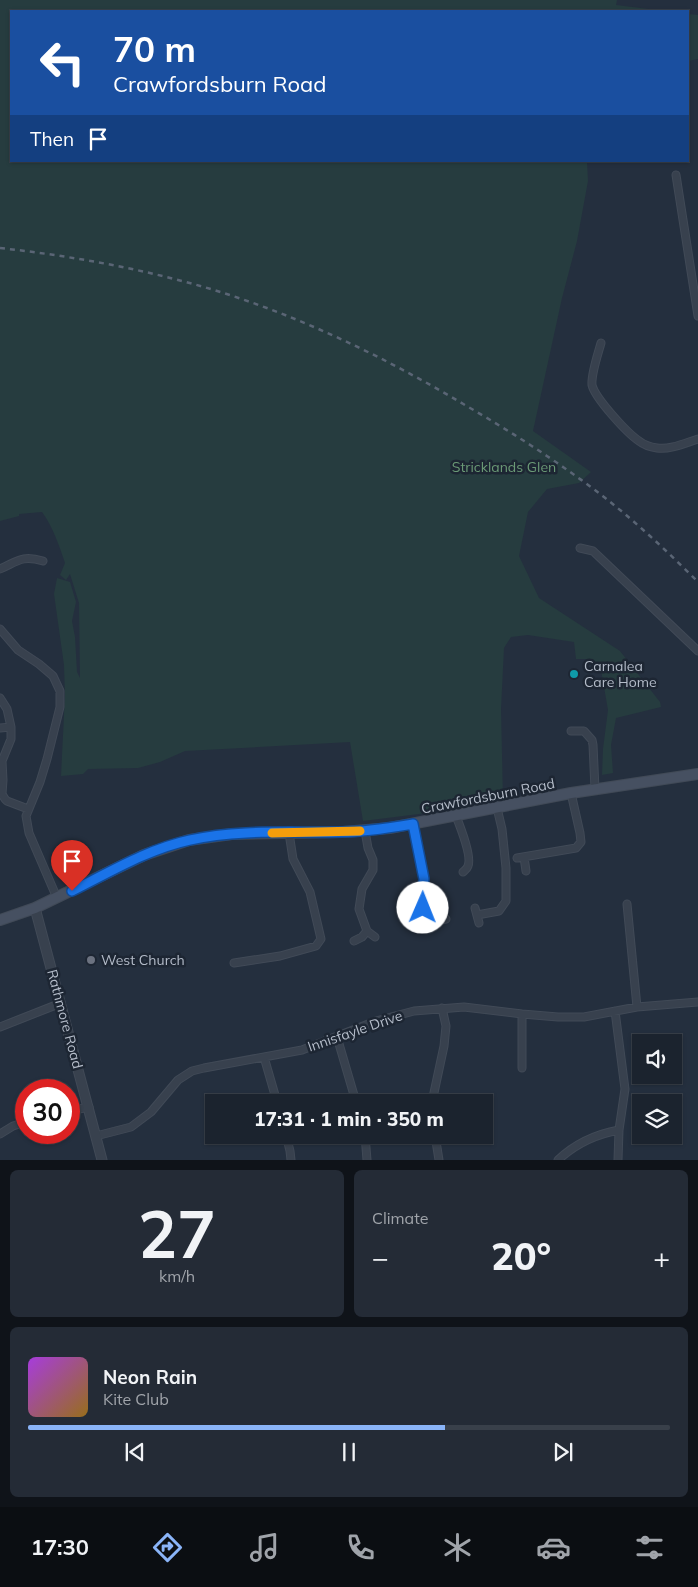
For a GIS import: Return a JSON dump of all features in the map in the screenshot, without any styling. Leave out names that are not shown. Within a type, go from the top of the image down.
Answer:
[{"type":"main road","name":"Crawfordsburn Road","points":[[0,920],[35,908],[144,855],[173,844],[211,836],[366,831],[413,824],[595,789],[698,774]]},
{"type":"street","points":[[676,175],[696,290],[698,316]]},
{"type":"street","points":[[601,343],[592,381],[594,392],[635,438],[644,444],[660,448],[672,447],[698,439]]},
{"type":"street","points":[[580,548],[594,551],[698,652]]},
{"type":"street","points":[[0,570],[24,558],[43,561]]},
{"type":"street","points":[[0,629],[18,650],[39,664],[52,676],[59,686],[61,696],[60,707],[47,759],[26,816],[29,833],[57,898]]},
{"type":"street","points":[[0,698],[7,708],[11,727],[10,739],[2,761],[2,794],[8,801],[28,809]]},
{"type":"street","points":[[0,728],[11,727]]},
{"type":"street","points":[[571,731],[584,731],[592,740],[595,789]]},
{"type":"street","points":[[526,871],[520,858],[576,848],[581,842],[571,794]]},
{"type":"street","points":[[477,915],[499,911],[506,901],[506,868],[502,829],[497,808]]},
{"type":"street","points":[[456,816],[463,833],[469,859],[468,868],[463,872]]},
{"type":"street","points":[[413,824],[424,879],[423,908],[428,922]]},
{"type":"street","points":[[366,831],[368,848],[373,860],[373,870],[362,889],[359,909],[367,931],[374,937]]},
{"type":"street","points":[[234,963],[280,956],[316,946],[321,939],[310,892],[293,859],[289,833]]},
{"type":"street","points":[[627,904],[637,1007]]},
{"type":"street","name":"Rathmore Road","points":[[35,908],[102,1160]]},
{"type":"street","points":[[418,929],[428,922],[446,920]]},
{"type":"street","points":[[354,941],[362,937],[367,931]]},
{"type":"street","name":"Innisfayle Drive","points":[[96,1136],[131,1127],[151,1112],[178,1080],[192,1072],[204,1068],[302,1050],[394,1015],[442,1008],[464,1007],[558,1017],[584,1017],[637,1007],[698,1002]]},
{"type":"street","points":[[0,1027],[61,1004]]},
{"type":"street","points":[[434,1094],[444,1046],[446,1026],[442,1008]]},
{"type":"street","points":[[615,1011],[625,1089],[618,1160]]},
{"type":"street","points":[[522,1014],[522,1068]]},
{"type":"street","points":[[337,1037],[354,1094]]},
{"type":"street","points":[[264,1057],[274,1094]]},
{"type":"street","points":[[80,1109],[89,1107]]},
{"type":"street","points":[[0,1134],[15,1125]]},
{"type":"street","points":[[558,1160],[585,1141],[620,1130]]},
{"type":"street","points":[[288,1144],[291,1160]]},
{"type":"street","points":[[366,1144],[367,1160]]},
{"type":"street","points":[[436,1144],[439,1160]]},
{"type":"green space","name":"Stricklands Glen","points":[[0,0],[617,0],[616,5],[657,10],[10,10],[10,162],[587,162],[588,181],[577,241],[562,298],[533,431],[591,472],[579,483],[547,489],[528,512],[519,556],[539,598],[620,651],[660,702],[661,707],[616,718],[611,745],[613,773],[602,775],[608,710],[601,670],[592,659],[576,659],[574,642],[528,635],[511,637],[504,648],[501,709],[503,799],[419,814],[363,821],[350,742],[185,751],[160,762],[138,768],[88,769],[83,774],[61,776],[65,695],[64,665],[54,594],[57,578],[70,582],[76,602],[72,621],[77,672],[80,678],[79,603],[70,574],[66,580],[60,575],[65,563],[53,530],[42,512],[19,514],[19,516],[0,521]]},
{"type":"green space","points":[[689,14],[698,15],[698,59],[689,61]]},
{"type":"railway","points":[[0,248],[108,264],[188,282],[247,301],[343,340],[435,388],[501,426],[553,460],[628,517],[698,582]]},
{"type":"slow traffic","points":[[272,833],[360,831]]},
{"type":"place","name":"Carnalea Care Home","points":[[574,674]]},
{"type":"place","name":"West Church","points":[[91,960]]},
{"type":"route","points":[[72,891],[144,855],[189,840],[232,834],[366,831],[413,824],[424,879],[423,908]]}]
